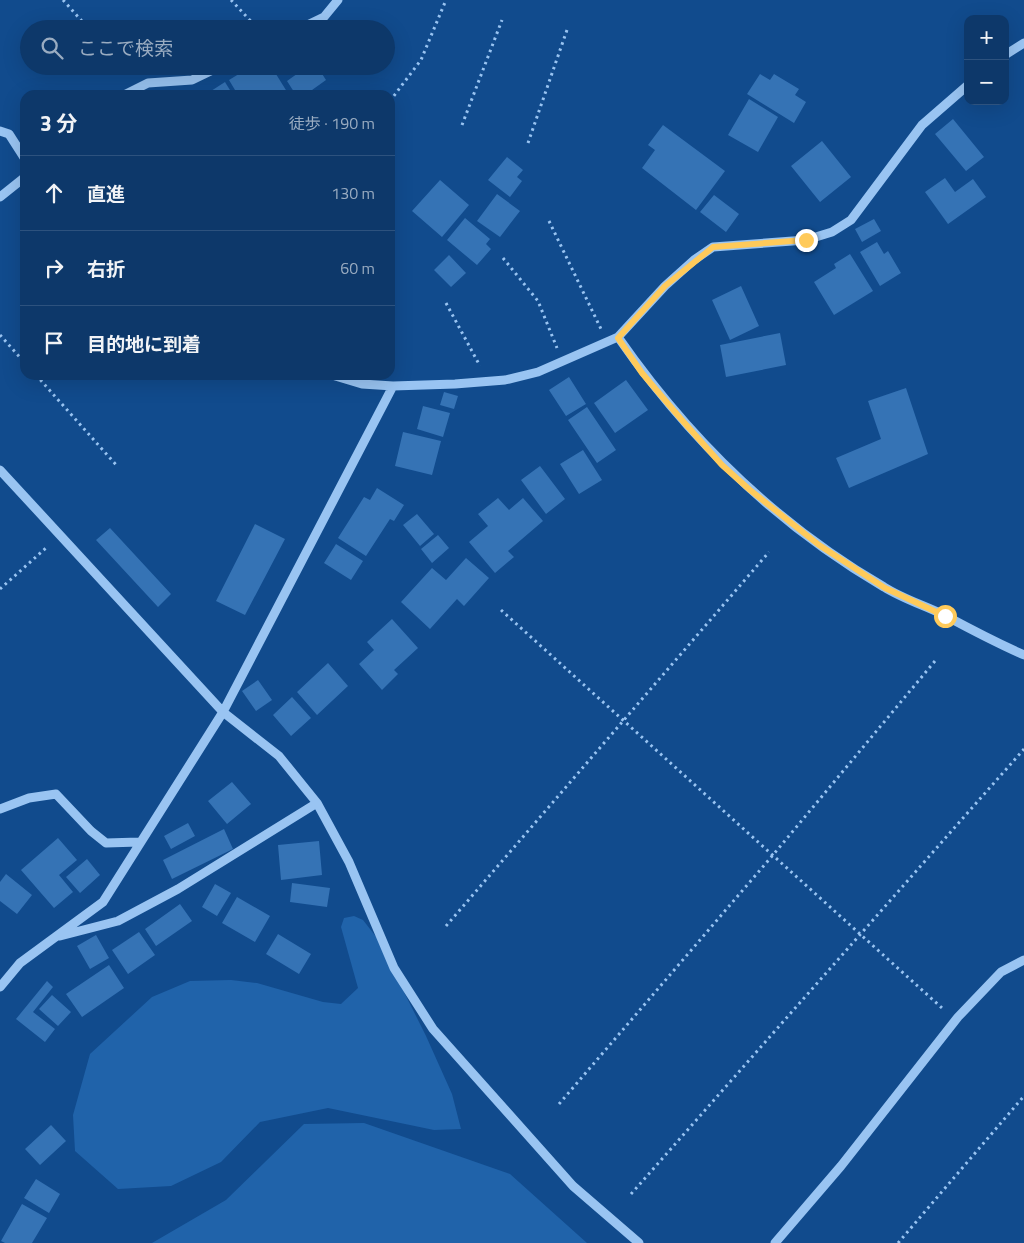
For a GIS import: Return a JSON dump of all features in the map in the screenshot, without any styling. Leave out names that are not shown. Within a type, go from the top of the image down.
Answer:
[{"type":"street","points":[[316,20],[324,16],[338,0]]},
{"type":"street","points":[[1009,52],[1024,43]]},
{"type":"street","points":[[134,90],[148,83],[192,80],[202,75]]},
{"type":"street","points":[[349,380],[362,384],[393,386],[455,384],[514,378],[538,372],[618,338],[665,286],[713,247],[806,240],[832,232],[851,220],[922,125],[964,88]]},
{"type":"street","points":[[0,131],[9,134],[20,150]]},
{"type":"street","points":[[0,197],[20,181]]},
{"type":"street","points":[[618,338],[642,373],[722,465],[819,545],[885,588],[945,616],[993,642],[1024,655]]},
{"type":"street","points":[[0,987],[20,963],[102,902],[223,712],[393,386]]},
{"type":"street","points":[[0,470],[223,712],[279,756],[317,803],[349,862],[394,968],[433,1029],[572,1186],[639,1243]]},
{"type":"street","points":[[0,810],[29,798],[56,794],[91,831],[106,843],[140,842]]},
{"type":"street","points":[[53,938],[118,921],[194,880],[317,803]]},
{"type":"street","points":[[775,1243],[841,1166],[958,1017],[1001,972],[1024,960]]},
{"type":"path","points":[[64,0],[81,20]]},
{"type":"path","points":[[231,0],[250,20]]},
{"type":"path","points":[[395,94],[421,60],[446,0]]},
{"type":"path","points":[[462,125],[502,20]]},
{"type":"path","points":[[528,143],[568,26]]},
{"type":"path","points":[[549,221],[604,335]]},
{"type":"path","points":[[502,258],[538,301],[560,354]]},
{"type":"path","points":[[446,303],[484,372]]},
{"type":"path","points":[[0,335],[20,357]]},
{"type":"path","points":[[40,380],[118,467]]},
{"type":"path","points":[[0,589],[47,547]]},
{"type":"path","points":[[446,926],[769,552]]},
{"type":"path","points":[[501,610],[942,1008]]},
{"type":"path","points":[[559,1104],[773,855],[934,661]]},
{"type":"path","points":[[631,1194],[1024,749]]},
{"type":"path","points":[[898,1243],[1024,1096]]},
{"type":"shaded area","points":[[354,916],[363,920],[377,938],[426,1036],[452,1094],[461,1129],[434,1130],[328,1108],[260,1122],[221,1162],[171,1186],[118,1189],[75,1151],[73,1115],[90,1054],[152,997],[190,981],[231,980],[257,983],[323,1002],[341,1004],[358,988],[341,927],[344,918]]},
{"type":"shaded area","points":[[364,1123],[510,1174],[587,1243],[152,1243],[226,1200],[304,1124]]},
{"type":"building","points":[[760,74],[770,80],[774,74],[799,89],[795,95],[806,102],[794,123],[747,94]]},
{"type":"building","points":[[237,75],[277,75],[286,90],[235,90],[229,80]]},
{"type":"building","points":[[295,75],[323,75],[326,80],[312,90],[293,90],[287,81]]},
{"type":"building","points":[[225,82],[230,90],[213,90]]},
{"type":"building","points":[[749,99],[778,117],[758,152],[728,135]]},
{"type":"building","points":[[953,119],[984,157],[966,171],[935,134]]},
{"type":"building","points":[[663,125],[725,171],[696,210],[642,168],[655,150],[648,145]]},
{"type":"building","points":[[822,141],[851,177],[820,202],[791,166]]},
{"type":"building","points":[[507,157],[523,170],[517,177],[522,181],[510,197],[488,180]]},
{"type":"building","points":[[945,178],[955,192],[973,179],[986,197],[948,224],[925,192]]},
{"type":"building","points":[[440,180],[469,205],[442,237],[412,211]]},
{"type":"building","points":[[497,194],[520,211],[500,237],[477,221]]},
{"type":"building","points":[[714,195],[739,214],[726,232],[700,212]]},
{"type":"building","points":[[465,218],[490,239],[486,244],[491,249],[477,265],[447,240]]},
{"type":"building","points":[[874,219],[881,231],[862,242],[855,229]]},
{"type":"building","points":[[877,242],[884,254],[888,251],[901,273],[880,286],[860,252]]},
{"type":"building","points":[[850,254],[873,291],[834,315],[814,282],[836,268],[834,264]]},
{"type":"building","points":[[449,255],[466,273],[451,287],[434,270]]},
{"type":"building","points":[[741,286],[759,326],[730,340],[712,300]]},
{"type":"building","points":[[780,333],[786,365],[726,377],[720,345]]},
{"type":"building","points":[[569,377],[586,404],[566,416],[549,390]]},
{"type":"building","points":[[626,380],[648,410],[615,433],[594,403]]},
{"type":"building","points":[[906,388],[928,454],[849,488],[836,458],[881,439],[868,401]]},
{"type":"building","points":[[444,392],[458,396],[454,409],[440,405]]},
{"type":"building","points":[[423,406],[450,413],[443,437],[417,429]]},
{"type":"building","points":[[587,407],[616,450],[597,463],[568,420]]},
{"type":"building","points":[[403,432],[441,441],[432,475],[395,466]]},
{"type":"building","points":[[583,450],[602,480],[579,494],[560,464]]},
{"type":"building","points":[[540,466],[565,499],[546,514],[521,480]]},
{"type":"building","points":[[377,488],[404,505],[394,521],[390,519],[366,556],[338,538],[364,497],[370,500]]},
{"type":"building","points":[[498,498],[509,510],[523,498],[543,521],[508,551],[514,557],[495,573],[469,542],[488,526],[478,514]]},
{"type":"building","points":[[417,514],[434,534],[420,546],[403,525]]},
{"type":"building","points":[[255,524],[285,539],[245,615],[216,601]]},
{"type":"building","points":[[110,528],[171,594],[158,607],[96,540]]},
{"type":"building","points":[[438,535],[449,548],[432,563],[421,549]]},
{"type":"building","points":[[336,544],[363,561],[351,580],[324,563]]},
{"type":"building","points":[[466,558],[489,578],[464,606],[457,599],[430,629],[401,602],[432,568],[446,580]]},
{"type":"building","points":[[392,619],[418,648],[394,670],[398,674],[382,690],[359,664],[374,650],[367,642]]},
{"type":"building","points":[[328,663],[348,686],[317,715],[297,692]]},
{"type":"building","points":[[258,680],[272,700],[256,711],[242,691]]},
{"type":"building","points":[[292,697],[311,718],[291,736],[273,715]]},
{"type":"building","points":[[232,782],[251,804],[227,824],[208,801]]},
{"type":"building","points":[[188,823],[195,836],[171,849],[164,836]]},
{"type":"building","points":[[224,829],[233,849],[172,879],[163,860]]},
{"type":"building","points":[[58,838],[77,860],[59,875],[73,892],[54,908],[21,870]]},
{"type":"building","points":[[319,841],[322,875],[281,880],[278,845]]},
{"type":"building","points":[[87,859],[100,875],[80,893],[66,877]]},
{"type":"building","points":[[6,874],[32,895],[17,914],[0,901],[0,882]]},
{"type":"building","points":[[292,883],[330,888],[327,907],[290,902]]},
{"type":"building","points":[[215,884],[231,893],[217,916],[202,907]]},
{"type":"building","points":[[237,897],[270,916],[255,942],[222,923]]},
{"type":"building","points":[[180,904],[192,921],[156,946],[145,929]]},
{"type":"building","points":[[139,932],[155,955],[128,974],[112,950]]},
{"type":"building","points":[[278,934],[311,954],[299,974],[266,954]]},
{"type":"building","points":[[96,935],[109,958],[90,969],[77,946]]},
{"type":"building","points":[[109,965],[124,988],[82,1017],[66,994]]},
{"type":"building","points":[[47,981],[53,987],[33,1012],[55,1029],[45,1042],[16,1019]]},
{"type":"building","points":[[52,995],[71,1012],[58,1026],[39,1009]]},
{"type":"building","points":[[51,1125],[66,1141],[40,1165],[25,1149]]},
{"type":"building","points":[[36,1179],[60,1194],[49,1213],[24,1198]]},
{"type":"building","points":[[22,1204],[47,1218],[32,1243],[5,1243],[1,1241]]},
{"type":"route","points":[[806,240],[713,247],[694,260],[665,286],[618,338],[642,373],[681,419],[722,465],[750,490],[819,545],[885,588],[945,616]]}]
